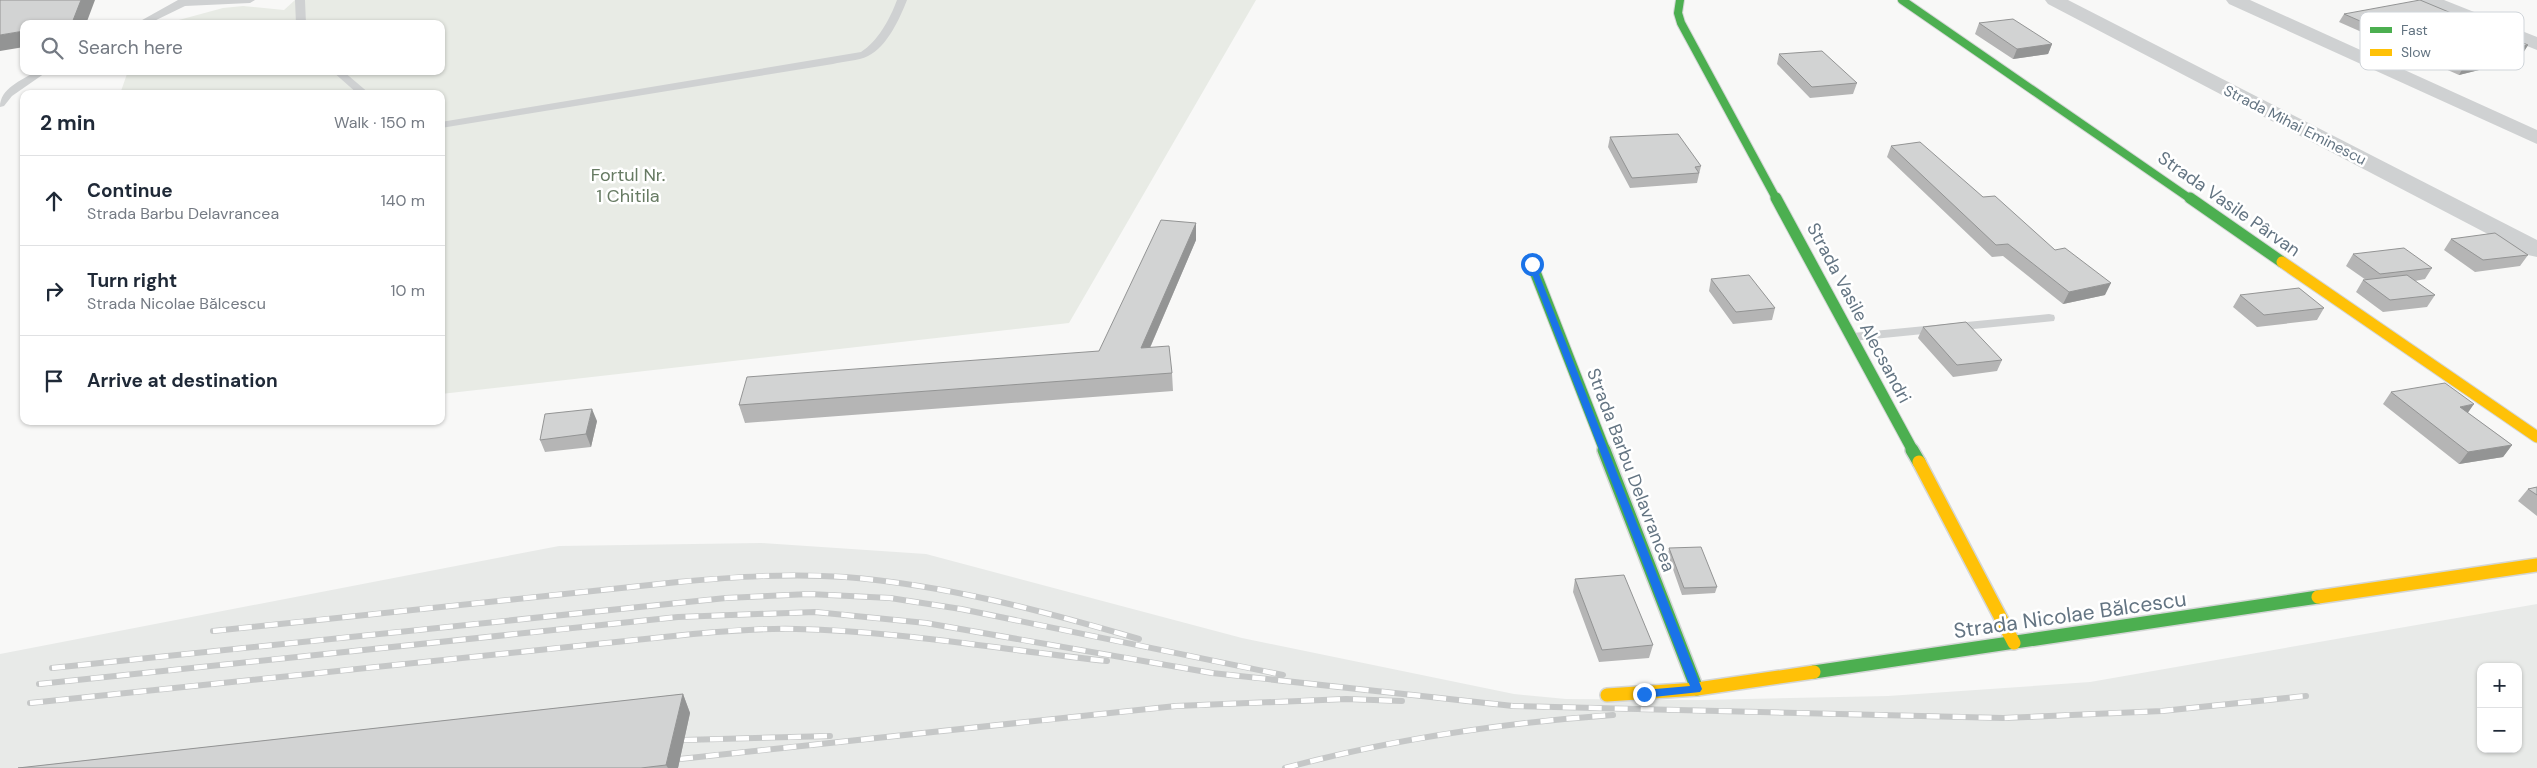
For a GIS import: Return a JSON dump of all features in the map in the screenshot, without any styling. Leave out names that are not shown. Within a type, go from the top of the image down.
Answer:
[{"type":"street","name":"Strada Vasile Alecsandri","points":[[1680,0],[1678,13],[1681,23],[1853,337],[2014,643]]},
{"type":"street","name":"Strada Vasile Pârvan","points":[[1902,0],[2537,438]]},
{"type":"street","name":"Strada Mihai Eminescu","points":[[2054,0],[2537,250]]},
{"type":"street","points":[[2236,0],[2360,57]]},
{"type":"street","points":[[2428,0],[2458,12]]},
{"type":"street","points":[[2524,39],[2537,44]]},
{"type":"street","points":[[2389,70],[2537,138]]},
{"type":"street","name":"Strada Barbu Delavrancea","points":[[1532,264],[1697,689]]},
{"type":"street","name":"Strada Nicolae Bălcescu","points":[[1607,695],[1697,689],[2537,565]]},
{"type":"lane","points":[[147,20],[182,1],[250,0]]},
{"type":"lane","points":[[300,0],[301,20]]},
{"type":"lane","points":[[445,124],[833,61],[865,53],[877,43],[899,9],[902,0]]},
{"type":"lane","points":[[0,104],[8,94],[37,75]]},
{"type":"lane","points":[[342,75],[360,90]]},
{"type":"lane","points":[[1853,337],[2049,318]]},
{"type":"shaded area","points":[[761,543],[926,554],[1242,638],[1514,694],[1566,699],[1701,700],[1888,696],[2090,682],[2537,604],[2537,768],[0,768],[0,654],[559,546]]},
{"type":"green space","name":"Fortul Nr. 1 Chitila","points":[[295,0],[1256,0],[1069,323],[445,394],[445,90],[121,90],[127,75],[445,75],[445,20],[179,20],[223,8],[243,6],[284,10]]},
{"type":"building","points":[[0,0],[81,0],[73,20],[20,20],[20,32],[0,35]]},
{"type":"building","points":[[2420,0],[2449,12],[2360,12],[2360,21],[2344,14]]},
{"type":"building","points":[[2013,19],[2052,44],[2017,49],[1979,23]]},
{"type":"building","points":[[1822,51],[1857,83],[1812,87],[1779,54]]},
{"type":"building","points":[[1678,134],[1701,166],[1695,167],[1699,173],[1632,178],[1610,137]]},
{"type":"building","points":[[1920,142],[1983,197],[1995,196],[2055,250],[2065,248],[2111,283],[2069,292],[2008,244],[1996,245],[1891,146]]},
{"type":"building","points":[[1161,220],[1196,223],[1141,348],[1169,346],[1172,373],[739,405],[747,377],[1099,351]]},
{"type":"building","points":[[2495,233],[2528,255],[2483,260],[2451,239]]},
{"type":"building","points":[[2404,248],[2432,268],[2380,274],[2353,254]]},
{"type":"building","points":[[1749,275],[1775,308],[1736,312],[1711,279]]},
{"type":"building","points":[[2407,275],[2435,295],[2390,300],[2363,280]]},
{"type":"building","points":[[2299,288],[2324,308],[2264,315],[2240,295]]},
{"type":"building","points":[[1966,322],[2002,360],[1957,365],[1923,327]]},
{"type":"building","points":[[2445,383],[2474,404],[2460,407],[2512,445],[2468,452],[2391,392]]},
{"type":"building","points":[[592,409],[586,434],[540,440],[545,414]]},
{"type":"building","points":[[2537,487],[2537,495],[2528,489]]},
{"type":"building","points":[[1701,547],[1717,587],[1684,588],[1669,548]]},
{"type":"building","points":[[1624,575],[1653,645],[1602,650],[1575,579]]},
{"type":"building","points":[[683,694],[666,765],[641,768],[18,768]]},
{"type":"railway","points":[[213,631],[678,582],[803,575],[883,581],[994,600],[1139,639]]},
{"type":"railway","points":[[52,668],[726,598],[809,594],[890,598],[961,609],[1283,675]]},
{"type":"railway","points":[[39,684],[678,617],[815,612],[926,623],[1212,673],[1513,706],[2003,718],[2162,711],[2306,696]]},
{"type":"railway","points":[[30,703],[693,634],[757,629],[835,630],[874,633],[1107,661]]},
{"type":"railway","points":[[680,759],[1176,706],[1346,699],[1402,701]]},
{"type":"railway","points":[[1285,768],[1366,749],[1448,734],[1571,718],[1613,715]]},
{"type":"railway","points":[[684,740],[830,736]]},
{"type":"traffic: fast","points":[[1680,0],[1678,13],[1681,23],[1919,462]]},
{"type":"traffic: fast","points":[[1902,0],[2282,262]]},
{"type":"traffic: fast","points":[[1532,264],[1697,689]]},
{"type":"traffic: fast","points":[[1814,672],[2318,597]]},
{"type":"traffic: slow","points":[[2282,262],[2537,437]]},
{"type":"traffic: slow","points":[[1919,462],[2014,643]]},
{"type":"traffic: slow","points":[[2318,597],[2537,565]]},
{"type":"traffic: slow","points":[[1607,695],[1697,689],[1814,672]]},
{"type":"route","points":[[1532,264],[1697,689],[1644,694]]}]
